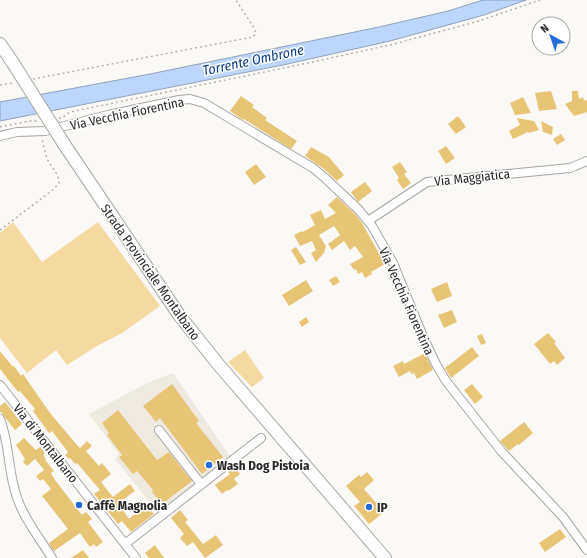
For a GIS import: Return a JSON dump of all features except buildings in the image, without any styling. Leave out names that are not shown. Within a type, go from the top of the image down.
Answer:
[{"type":"main road","name":"Strada Provinciale Montalbano","points":[[0,44],[64,144],[179,315],[223,369],[385,558]]},
{"type":"street","name":"Via Vecchia Fiorentina","points":[[0,136],[17,132],[41,132],[155,105],[185,99],[197,100],[313,168],[368,221],[391,259],[424,339],[446,381],[502,452],[563,517],[587,550]]},
{"type":"street","name":"Via Maggiatica","points":[[368,221],[427,182],[570,168],[587,161]]},
{"type":"street","name":"Via di Montalbano","points":[[0,385],[136,558]]},
{"type":"street","points":[[0,419],[5,435],[16,496],[28,520],[52,558]]},
{"type":"street","points":[[159,430],[201,484]]},
{"type":"street","points":[[125,544],[260,438]]},
{"type":"path","points":[[29,80],[253,37],[256,33],[254,28],[236,0]]},
{"type":"path","points":[[56,119],[62,118],[70,112],[394,44],[479,21],[540,0]]},
{"type":"path","points":[[0,85],[14,82]]},
{"type":"path","points":[[0,127],[29,121],[44,121]]},
{"type":"path","points":[[0,230],[54,189],[59,183],[58,176],[47,159],[41,132]]},
{"type":"shaded area","points":[[13,222],[42,262],[98,222],[160,306],[122,333],[97,346],[67,365],[56,350],[27,373],[0,338],[0,233]]},
{"type":"shaded area","points":[[245,350],[264,378],[252,387],[228,362]]},
{"type":"shaded area","points":[[173,373],[234,462],[162,518],[115,459],[119,454],[89,414],[149,382]]},
{"type":"water","name":"Torrente Ombrone","points":[[483,0],[526,0],[484,15],[390,41],[283,65],[0,121],[0,102],[150,74],[379,27],[448,11]]},
{"type":"place","name":"Wash Dog Pistoia","points":[[209,465]]},
{"type":"place","name":"Caffè Magnolia","points":[[79,505]]},
{"type":"place","name":"IP","points":[[369,507]]}]
